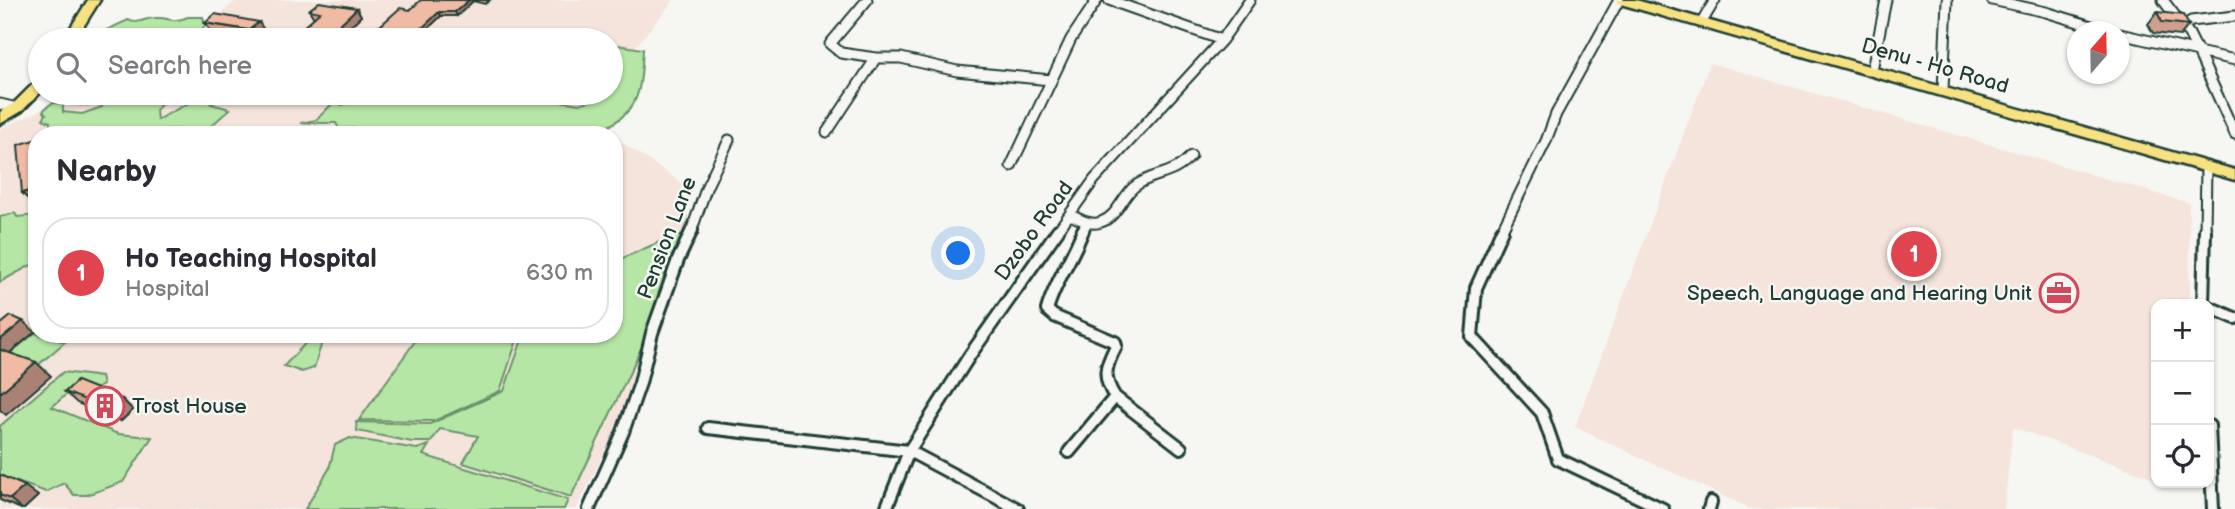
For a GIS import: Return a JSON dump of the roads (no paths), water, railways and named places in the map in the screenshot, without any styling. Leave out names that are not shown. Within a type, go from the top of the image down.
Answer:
[{"type":"main road","points":[[76,28],[94,0]]},
{"type":"main road","name":"Denu - Ho Road","points":[[1621,0],[2235,175]]},
{"type":"main road","points":[[0,119],[28,97]]},
{"type":"street","points":[[867,0],[831,40],[830,44],[841,53],[901,58],[968,72],[1051,80]]},
{"type":"street","points":[[1011,166],[1071,39],[1097,0]]},
{"type":"street","points":[[1109,0],[1222,40]]},
{"type":"street","name":"Dzobo Road","points":[[886,509],[909,450],[970,355],[1094,180],[1222,40],[1250,0]]},
{"type":"street","points":[[1621,0],[1556,114],[1546,141],[1492,249],[1476,288],[1472,337],[1542,413],[1558,458],[1663,509]]},
{"type":"street","points":[[1702,22],[1715,0]]},
{"type":"street","points":[[1872,70],[1886,0]]},
{"type":"street","points":[[1943,90],[1947,0]]},
{"type":"street","points":[[1992,0],[2075,21]]},
{"type":"street","points":[[2163,0],[2198,52],[2235,134]]},
{"type":"street","points":[[2183,27],[2191,21],[2235,16]]},
{"type":"street","points":[[2130,37],[2235,60]]},
{"type":"street","points":[[827,132],[876,58]]},
{"type":"street","points":[[0,104],[17,108]]},
{"type":"street","name":"Pension Lane","points":[[589,509],[623,432],[640,383],[652,333],[678,260],[729,140]]},
{"type":"street","points":[[1070,215],[1097,224],[1106,221],[1113,216],[1131,188],[1143,179],[1179,171],[1192,156]]},
{"type":"street","points":[[2203,299],[2206,167]]},
{"type":"street","points":[[1086,222],[1077,248],[1052,291],[1047,310],[1054,316],[1115,342],[1116,346],[1102,370],[1104,381],[1115,397],[1181,448]]},
{"type":"street","points":[[2214,309],[2235,318]]},
{"type":"street","points":[[1069,452],[1115,397]]},
{"type":"street","points":[[708,428],[909,450],[1018,509]]},
{"type":"street","points":[[2212,488],[2213,509]]},
{"type":"place","name":"Ho Teaching Hospital","points":[[1914,254]]},
{"type":"place","name":"Speech, Language and Hearing Unit","points":[[2059,293]]},
{"type":"place","name":"Trost House","points":[[105,406]]}]
